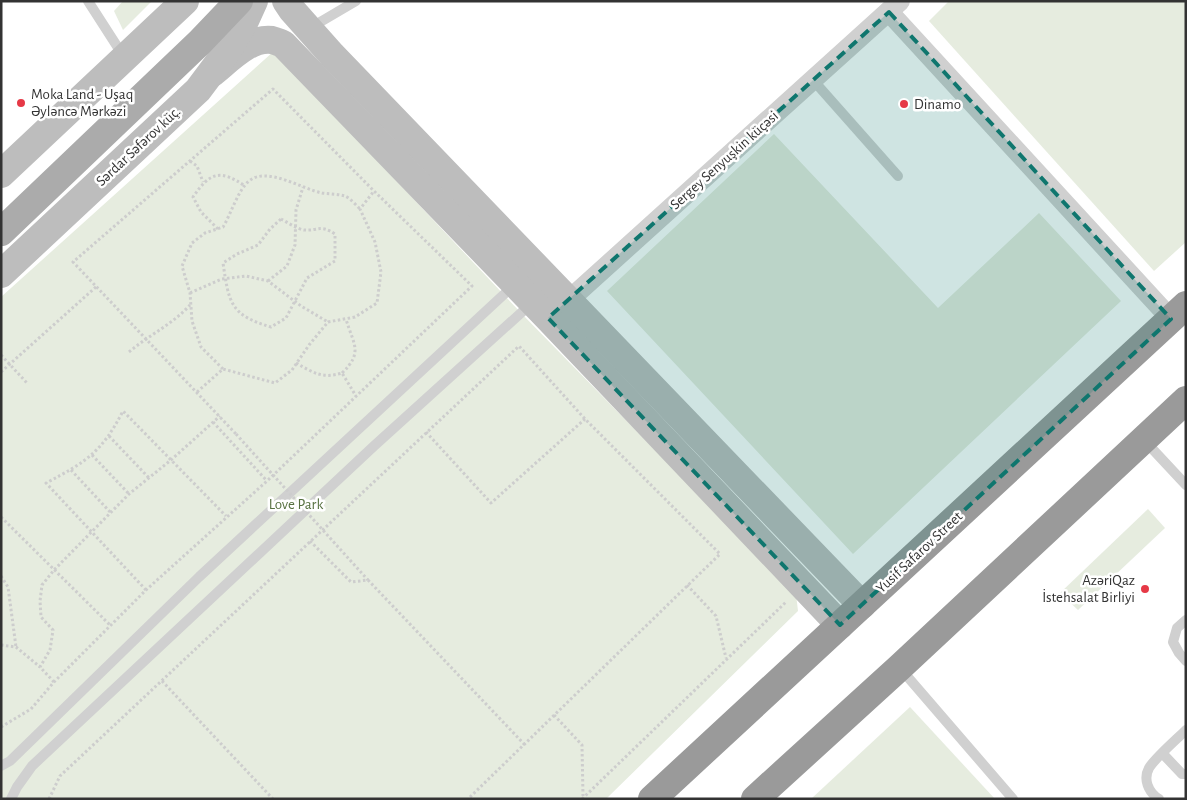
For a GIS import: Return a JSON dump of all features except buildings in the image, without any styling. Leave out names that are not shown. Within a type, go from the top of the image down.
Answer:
[{"type":"highway","name":"Yusif Safarov Street","points":[[652,799],[1178,312]]},
{"type":"highway","points":[[755,799],[900,668],[1186,400]]},
{"type":"main road","points":[[1,232],[200,42],[238,1]]},
{"type":"street","points":[[1,174],[185,1]]},
{"type":"street","name":"Sərdar Səfərov küç.","points":[[1,274],[187,101],[211,74],[244,23],[254,1]]},
{"type":"street","points":[[286,1],[308,29],[862,605]]},
{"type":"street","points":[[894,6],[1178,312]]},
{"type":"street","name":"Sergey Senyuşkin küçəsi","points":[[532,301],[569,300],[894,6]]},
{"type":"street","points":[[211,74],[245,48],[258,41],[272,40],[283,44],[532,301],[840,625]]},
{"type":"lane","points":[[88,1],[125,59]]},
{"type":"lane","points":[[308,29],[356,1]]},
{"type":"lane","points":[[813,80],[898,176]]},
{"type":"lane","points":[[1,766],[10,761],[200,577],[532,301]]},
{"type":"lane","points":[[11,799],[32,766],[532,301]]},
{"type":"lane","points":[[1143,440],[1186,485]]},
{"type":"lane","points":[[1186,620],[1177,628],[1173,642],[1179,654],[1186,661]]},
{"type":"lane","points":[[900,668],[1013,799]]},
{"type":"lane","points":[[1158,799],[1152,795],[1146,780],[1150,768],[1186,730]]},
{"type":"lane","points":[[1163,754],[1182,774],[1186,774]]},
{"type":"path","points":[[1,727],[31,709],[54,682],[146,590],[267,481],[356,396],[472,286],[273,89],[73,262],[220,416],[236,434],[368,580],[525,745]]},
{"type":"path","points":[[190,161],[197,166],[203,182]]},
{"type":"path","points":[[218,229],[201,212],[193,197],[203,182],[219,174],[231,176],[245,186]]},
{"type":"path","points":[[190,293],[225,279],[246,276],[268,281],[296,302],[328,322],[354,317],[377,303],[381,272],[375,242],[360,209],[346,196],[321,193],[274,176],[262,175],[250,180],[238,194],[232,212],[223,227],[205,233],[192,242],[182,266],[190,293],[192,320],[201,347],[223,369],[275,382],[292,370],[328,322]]},
{"type":"path","points":[[268,281],[287,266],[295,245],[296,210],[302,187]]},
{"type":"path","points":[[360,209],[374,191]]},
{"type":"path","points":[[281,219],[303,230],[327,228],[335,234],[335,260],[307,278],[286,318],[271,327],[251,322],[239,313],[229,298],[225,279],[223,263],[237,254],[258,245],[270,229],[281,219]]},
{"type":"path","points":[[1,372],[97,286]]},
{"type":"path","points":[[129,352],[146,338],[180,316],[191,304]]},
{"type":"path","points":[[296,363],[328,377],[342,373],[353,363],[357,351],[346,319]]},
{"type":"path","points":[[49,799],[60,776],[519,346],[585,419],[720,554],[468,799]]},
{"type":"path","points":[[1,355],[27,383]]},
{"type":"path","points":[[197,392],[223,369]]},
{"type":"path","points":[[342,373],[356,396]]},
{"type":"path","points":[[146,590],[46,483],[71,470],[92,455],[109,436],[123,411],[226,516]]},
{"type":"path","points":[[40,667],[50,650],[52,630],[41,617],[42,585],[54,570],[130,494],[220,416]]},
{"type":"path","points":[[426,432],[490,503],[585,419]]},
{"type":"path","points":[[213,422],[267,481]]},
{"type":"path","points":[[109,436],[149,478]]},
{"type":"path","points":[[92,455],[130,494]]},
{"type":"path","points":[[71,470],[111,513]]},
{"type":"path","points":[[1,524],[3,518],[111,626]]},
{"type":"path","points":[[310,541],[350,582],[368,580]]},
{"type":"path","points":[[1,576],[8,586],[16,647]]},
{"type":"path","points":[[687,584],[716,616],[726,658]]},
{"type":"path","points":[[582,798],[726,658],[791,598]]},
{"type":"path","points":[[1,645],[16,647],[40,667],[54,682]]},
{"type":"path","points":[[162,681],[273,799]]},
{"type":"path","points":[[554,715],[582,745],[582,798]]},
{"type":"highlighted area","points":[[889,12],[1171,319],[840,625],[548,318]]},
{"type":"green space","points":[[123,1],[152,1],[123,30],[114,11]]},
{"type":"green space","points":[[949,1],[1186,1],[1186,242],[1154,271],[929,21]]},
{"type":"green space","name":"Love Park","points":[[274,51],[521,313],[796,594],[798,611],[606,799],[1,799],[1,297]]},
{"type":"green space","points":[[774,134],[938,308],[1039,213],[1121,301],[853,554],[607,291]]},
{"type":"green space","points":[[1148,509],[1165,528],[1078,610],[1060,593]]},
{"type":"green space","points":[[910,707],[995,799],[811,799]]},
{"type":"place","name":"Moka Land - Uşaq Əyləncə Mərkəzi","points":[[21,103]]},
{"type":"place","name":"Dinamo","points":[[904,104]]},
{"type":"place","name":"AzəriQaz İstehsalat Birliyi","points":[[1145,589]]}]
